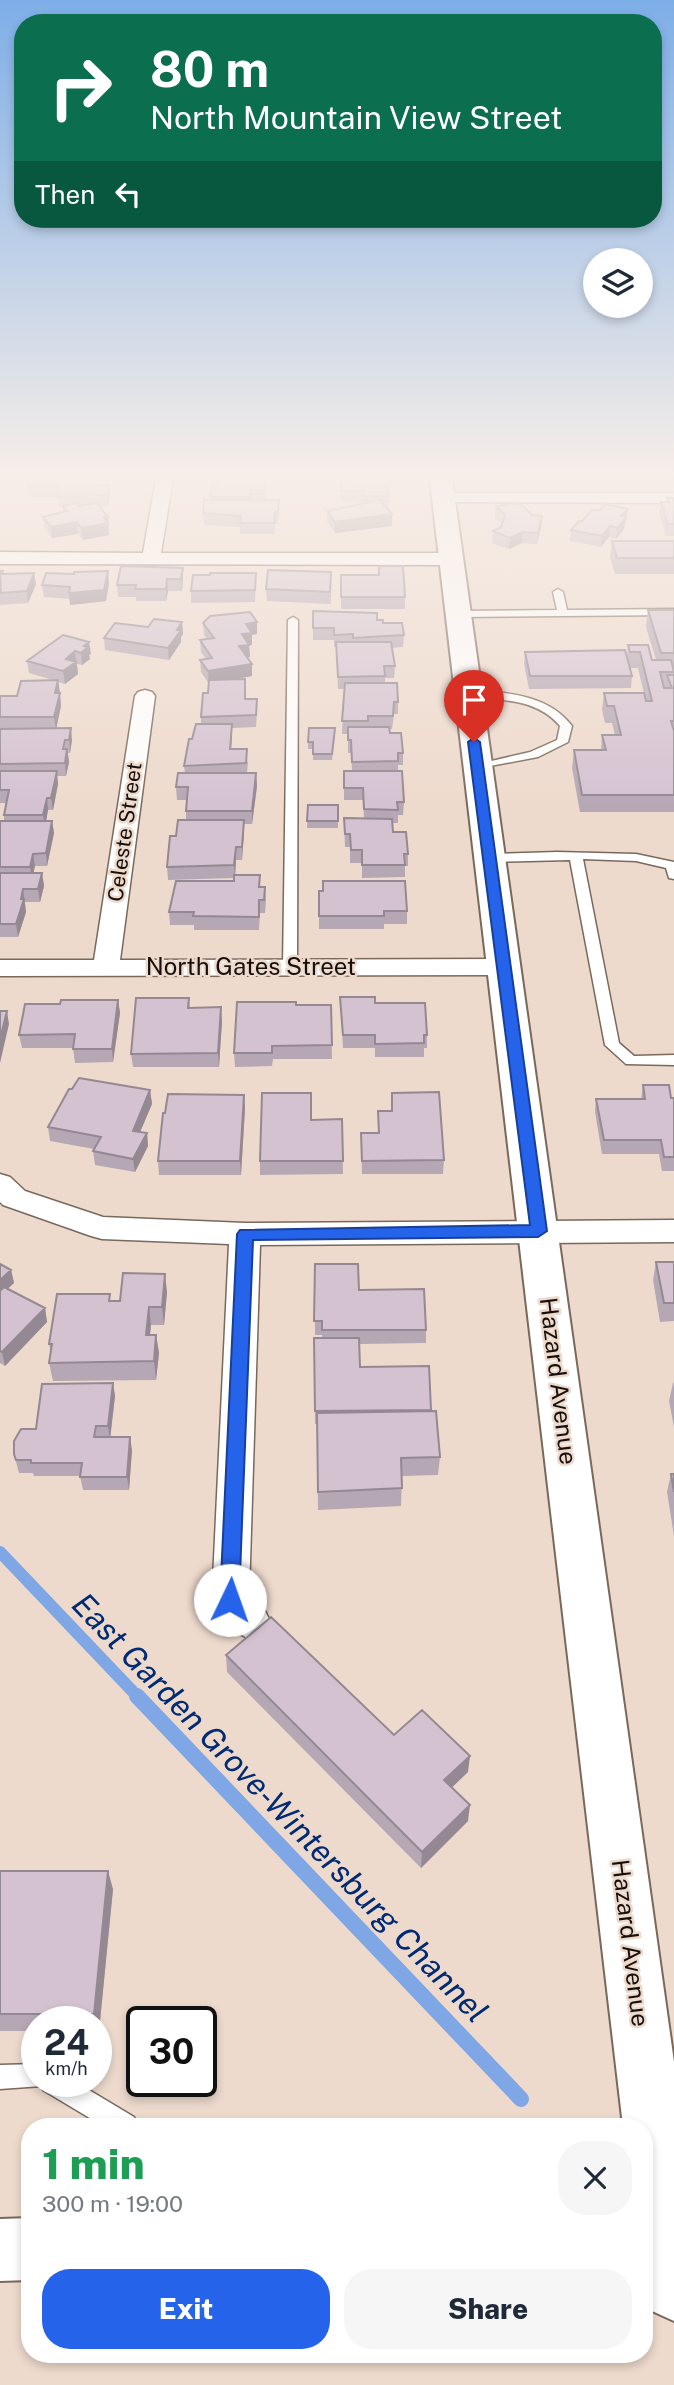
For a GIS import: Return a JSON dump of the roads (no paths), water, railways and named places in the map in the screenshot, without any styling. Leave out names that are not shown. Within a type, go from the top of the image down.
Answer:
[{"type":"street","name":"Hazard Avenue","points":[[453,583],[538,1231],[648,2118]]},
{"type":"street","name":"Celeste Street","points":[[106,968],[145,696]]},
{"type":"street","name":"North Gates Street","points":[[0,968],[502,968]]},
{"type":"street","points":[[0,1184],[14,1198],[102,1228],[245,1234],[674,1231]]},
{"type":"street","points":[[245,1234],[230,1600],[252,1623]]},
{"type":"street","name":"Hazard Avenue","points":[[653,2155],[665,2251]]},
{"type":"street","points":[[0,2250],[21,2249]]},
{"type":"lane","points":[[558,592],[563,613]]},
{"type":"lane","points":[[457,614],[674,612]]},
{"type":"lane","points":[[290,968],[293,620]]},
{"type":"lane","points":[[466,692],[518,699],[551,709],[566,726],[562,742],[550,749],[478,767]]},
{"type":"lane","points":[[489,858],[636,856],[660,859],[671,866],[674,875]]},
{"type":"lane","points":[[576,857],[612,1045],[631,1061],[674,1060]]},
{"type":"lane","points":[[0,2077],[21,2076]]},
{"type":"lane","points":[[78,2097],[112,2118]]},
{"type":"waterway","name":"East Garden Grove-Wintersburg Channel","points":[[0,1552],[139,1698]]},
{"type":"waterway","name":"East Garden Grove-Wintersburg Channel","points":[[137,1696],[521,2099]]}]
